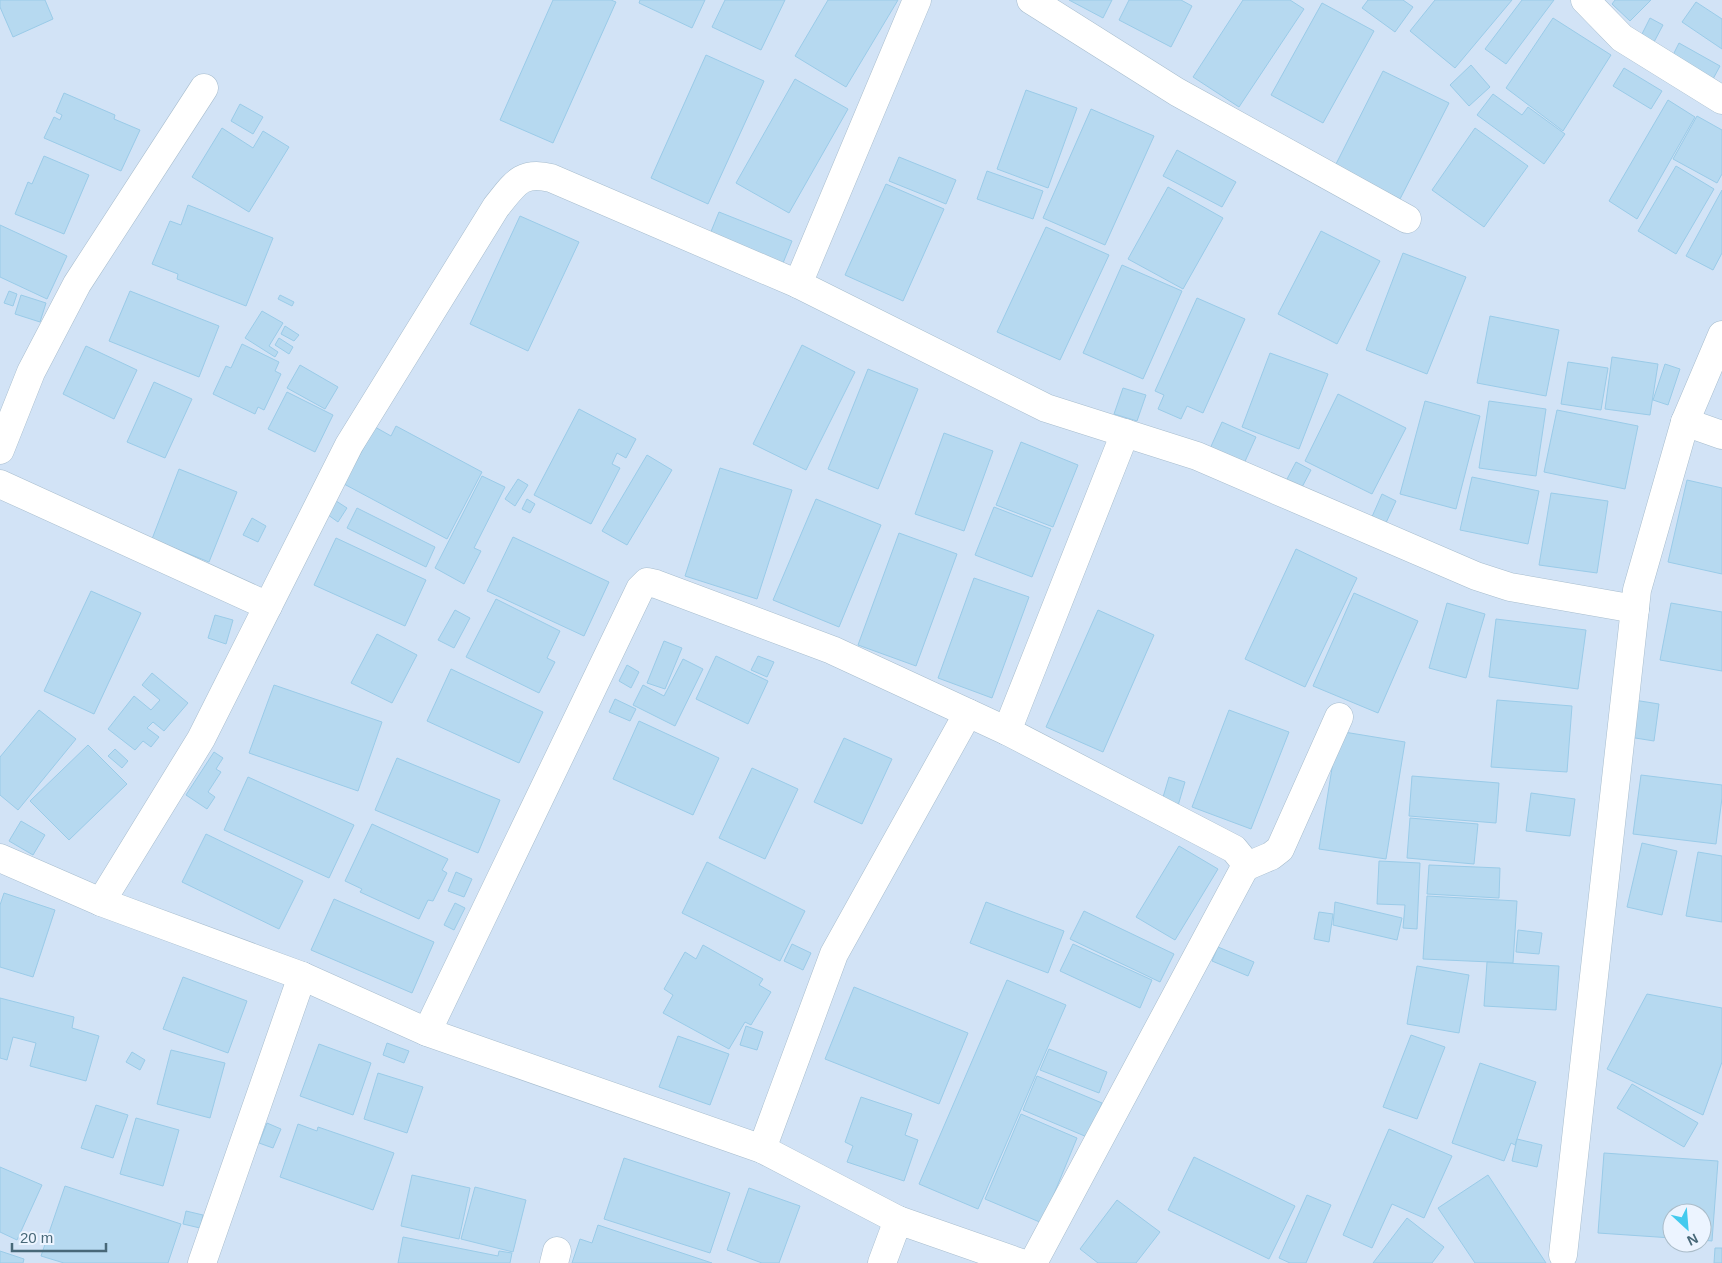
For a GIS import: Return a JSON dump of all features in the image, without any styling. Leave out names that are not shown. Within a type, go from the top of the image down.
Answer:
[{"type":"street","points":[[798,284],[917,0]]},
{"type":"street","points":[[1031,0],[1178,92],[1407,219]]},
{"type":"street","points":[[1585,0],[1622,38],[1722,100]]},
{"type":"street","points":[[204,88],[77,284],[31,372],[0,450],[4,486],[268,606]]},
{"type":"street","points":[[101,902],[202,739],[349,446],[496,207],[512,188],[527,176],[539,175],[551,178],[798,284],[1046,408],[1197,456],[1476,576],[1510,587],[1635,609]]},
{"type":"street","points":[[1563,1256],[1637,590],[1685,422],[1722,335]]},
{"type":"street","points":[[1685,422],[1722,435]]},
{"type":"street","points":[[1007,731],[1125,433]]},
{"type":"street","points":[[427,1032],[640,589],[648,582],[832,650],[1007,731],[1234,849],[1243,860],[1245,867]]},
{"type":"street","points":[[762,1149],[834,954],[968,713]]},
{"type":"street","points":[[1033,1263],[1245,867],[1280,850],[1339,717]]},
{"type":"street","points":[[1,863],[302,976],[427,1032],[762,1149],[898,1220],[1021,1263]]},
{"type":"street","points":[[202,1263],[302,976]]},
{"type":"street","points":[[882,1263],[898,1220]]},
{"type":"shaded area","points":[[0,0],[1722,0],[1722,1263],[0,1263]]},
{"type":"building","points":[[0,0],[45,0],[53,19],[13,37],[0,7]]},
{"type":"building","points":[[553,0],[611,0],[616,2],[553,143],[500,120]]},
{"type":"building","points":[[640,0],[705,0],[692,28],[639,3]]},
{"type":"building","points":[[725,0],[785,0],[761,50],[712,27]]},
{"type":"building","points":[[828,0],[898,0],[846,87],[795,56]]},
{"type":"building","points":[[1069,0],[1112,0],[1103,18]]},
{"type":"building","points":[[1129,0],[1181,0],[1192,6],[1171,47],[1119,20]]},
{"type":"building","points":[[1243,0],[1290,0],[1304,9],[1239,107],[1193,77]]},
{"type":"building","points":[[1368,0],[1403,0],[1413,7],[1395,32],[1362,8]]},
{"type":"building","points":[[1435,0],[1512,0],[1455,68],[1410,31]]},
{"type":"building","points":[[1522,0],[1554,0],[1506,64],[1485,49]]},
{"type":"building","points":[[1615,0],[1651,0],[1630,21],[1612,4]]},
{"type":"building","points":[[1696,2],[1722,19],[1722,49],[1682,22]]},
{"type":"building","points":[[1322,3],[1374,31],[1323,123],[1271,95]]},
{"type":"building","points":[[1553,18],[1611,55],[1563,131],[1506,88]]},
{"type":"building","points":[[1650,18],[1663,25],[1654,42],[1641,36]]},
{"type":"building","points":[[1679,43],[1720,66],[1713,79],[1672,57]]},
{"type":"building","points":[[706,55],[764,81],[708,204],[651,178]]},
{"type":"building","points":[[1471,65],[1490,87],[1469,106],[1450,85]]},
{"type":"building","points":[[1624,68],[1662,91],[1651,109],[1613,86]]},
{"type":"building","points":[[1383,71],[1449,103],[1400,199],[1335,166]]},
{"type":"building","points":[[795,79],[848,109],[789,213],[736,183]]},
{"type":"building","points":[[1026,90],[1077,108],[1048,188],[997,169]]},
{"type":"building","points":[[64,93],[115,115],[114,119],[140,130],[121,171],[44,138],[54,117],[60,120],[62,115],[56,112]]},
{"type":"building","points":[[1493,94],[1522,115],[1528,107],[1565,134],[1544,164],[1477,115]]},
{"type":"building","points":[[1668,100],[1695,117],[1637,219],[1609,201]]},
{"type":"building","points":[[240,104],[263,117],[253,134],[231,121]]},
{"type":"building","points":[[1091,109],[1154,136],[1105,245],[1043,218]]},
{"type":"building","points":[[1697,116],[1722,130],[1722,174],[1717,183],[1673,159]]},
{"type":"building","points":[[222,128],[253,148],[263,131],[289,147],[249,212],[192,177]]},
{"type":"building","points":[[1475,128],[1528,166],[1484,227],[1432,190]]},
{"type":"building","points":[[1177,150],[1236,182],[1222,207],[1163,176]]},
{"type":"building","points":[[44,156],[89,175],[64,234],[15,214],[28,182],[32,184]]},
{"type":"building","points":[[899,157],[956,180],[946,204],[889,181]]},
{"type":"building","points":[[1676,166],[1714,189],[1676,254],[1638,231]]},
{"type":"building","points":[[987,171],[1043,191],[1033,219],[977,199]]},
{"type":"building","points":[[886,184],[944,209],[903,301],[845,275]]},
{"type":"building","points":[[1168,187],[1223,218],[1183,289],[1128,259]]},
{"type":"building","points":[[1722,190],[1722,253],[1713,270],[1686,256]]},
{"type":"building","points":[[188,205],[273,238],[246,306],[177,279],[178,274],[152,264],[170,221],[181,225]]},
{"type":"building","points":[[719,212],[792,241],[783,263],[710,234]]},
{"type":"building","points":[[520,216],[579,242],[528,351],[470,324]]},
{"type":"building","points":[[0,225],[67,256],[47,299],[0,277]]},
{"type":"building","points":[[1046,227],[1109,255],[1060,360],[997,332]]},
{"type":"building","points":[[1321,231],[1380,261],[1337,344],[1278,314]]},
{"type":"building","points":[[1403,253],[1466,277],[1427,374],[1366,350]]},
{"type":"building","points":[[1122,265],[1182,291],[1143,379],[1083,353]]},
{"type":"building","points":[[9,291],[17,294],[13,306],[4,303]]},
{"type":"building","points":[[130,291],[219,326],[199,377],[109,341]]},
{"type":"building","points":[[21,295],[46,303],[40,322],[15,314]]},
{"type":"building","points":[[280,295],[294,302],[292,306],[278,299]]},
{"type":"building","points":[[1197,298],[1245,319],[1203,413],[1187,406],[1181,419],[1158,409],[1164,395],[1155,391]]},
{"type":"building","points":[[262,311],[283,323],[269,346],[278,352],[275,357],[245,338]]},
{"type":"building","points":[[1490,316],[1559,330],[1546,396],[1477,383]]},
{"type":"building","points":[[285,326],[299,335],[294,341],[281,334]]},
{"type":"building","points":[[279,338],[293,347],[289,354],[275,345]]},
{"type":"building","points":[[242,344],[279,362],[275,371],[281,374],[264,410],[258,407],[255,414],[213,394],[226,366],[231,368]]},
{"type":"building","points":[[802,345],[855,372],[806,470],[753,444]]},
{"type":"building","points":[[86,346],[137,370],[114,419],[63,394]]},
{"type":"building","points":[[1270,353],[1328,374],[1299,449],[1242,427]]},
{"type":"building","points":[[1612,357],[1658,364],[1650,415],[1605,409]]},
{"type":"building","points":[[1568,362],[1608,368],[1601,410],[1561,404]]},
{"type":"building","points":[[1665,364],[1680,369],[1668,405],[1653,400]]},
{"type":"building","points":[[300,365],[338,387],[325,409],[287,388]]},
{"type":"building","points":[[868,369],[918,389],[878,489],[828,469]]},
{"type":"building","points":[[154,382],[192,399],[165,458],[127,442]]},
{"type":"building","points":[[1123,388],[1146,395],[1137,421],[1114,414]]},
{"type":"building","points":[[287,392],[333,415],[315,452],[268,429]]},
{"type":"building","points":[[1338,394],[1406,428],[1372,494],[1305,461]]},
{"type":"building","points":[[1425,401],[1480,416],[1456,509],[1400,494]]},
{"type":"building","points":[[1489,401],[1546,409],[1536,476],[1479,468]]},
{"type":"building","points":[[579,409],[636,439],[626,458],[617,453],[612,464],[620,468],[591,524],[534,495]]},
{"type":"building","points":[[1557,410],[1638,426],[1625,489],[1544,472]]},
{"type":"building","points":[[1222,422],[1256,437],[1242,468],[1208,453]]},
{"type":"building","points":[[396,426],[482,472],[447,539],[344,484],[375,427],[391,436]]},
{"type":"building","points":[[944,433],[993,451],[964,531],[915,514]]},
{"type":"building","points":[[1021,442],[1078,465],[1053,527],[996,505]]},
{"type":"building","points":[[647,455],[672,470],[627,545],[602,531]]},
{"type":"building","points":[[1296,462],[1311,470],[1301,489],[1286,481]]},
{"type":"building","points":[[720,468],[792,490],[757,599],[685,576]]},
{"type":"building","points":[[179,469],[237,492],[209,562],[152,539]]},
{"type":"building","points":[[482,476],[505,487],[474,548],[481,551],[464,584],[435,568]]},
{"type":"building","points":[[1472,477],[1539,491],[1528,544],[1460,530]]},
{"type":"building","points":[[518,479],[528,485],[515,506],[505,499]]},
{"type":"building","points":[[1687,480],[1722,488],[1722,574],[1668,562]]},
{"type":"building","points":[[1551,493],[1608,501],[1597,573],[1539,565]]},
{"type":"building","points":[[1382,494],[1396,501],[1385,525],[1371,519]]},
{"type":"building","points":[[333,499],[347,508],[338,522],[324,512]]},
{"type":"building","points":[[527,499],[535,504],[530,513],[522,509]]},
{"type":"building","points":[[816,499],[881,525],[839,627],[773,600]]},
{"type":"building","points":[[994,507],[1051,529],[1032,577],[975,555]]},
{"type":"building","points":[[357,508],[435,547],[426,567],[347,528]]},
{"type":"building","points":[[252,518],[266,526],[258,542],[243,535]]},
{"type":"building","points":[[899,533],[957,554],[916,666],[858,645]]},
{"type":"building","points":[[513,537],[609,582],[584,636],[487,591]]},
{"type":"building","points":[[336,538],[426,580],[405,626],[314,585]]},
{"type":"building","points":[[1296,549],[1357,578],[1305,687],[1245,659]]},
{"type":"building","points":[[974,578],[1029,597],[992,698],[938,678]]},
{"type":"building","points":[[91,591],[141,613],[94,714],[44,691]]},
{"type":"building","points":[[1354,593],[1418,621],[1378,713],[1313,686]]},
{"type":"building","points":[[496,599],[560,631],[547,658],[555,662],[539,693],[466,657]]},
{"type":"building","points":[[1447,603],[1485,614],[1466,678],[1429,668]]},
{"type":"building","points":[[1671,603],[1722,612],[1722,671],[1660,660]]},
{"type":"building","points":[[455,610],[470,618],[454,648],[438,640]]},
{"type":"building","points":[[1098,610],[1154,635],[1103,752],[1046,727]]},
{"type":"building","points":[[215,615],[233,620],[226,644],[208,638]]},
{"type":"building","points":[[1496,619],[1586,630],[1578,689],[1489,677]]},
{"type":"building","points":[[377,634],[417,655],[392,703],[351,683]]},
{"type":"building","points":[[664,641],[682,648],[665,689],[647,683]]},
{"type":"building","points":[[716,656],[768,681],[748,724],[696,699]]},
{"type":"building","points":[[758,656],[774,662],[767,677],[751,670]]},
{"type":"building","points":[[683,659],[703,669],[675,726],[633,705],[643,685],[664,696]]},
{"type":"building","points":[[627,665],[639,672],[631,688],[619,681]]},
{"type":"building","points":[[451,669],[543,712],[519,763],[427,721]]},
{"type":"building","points":[[152,673],[188,703],[164,731],[153,722],[147,728],[159,737],[151,747],[143,741],[135,750],[108,729],[134,696],[151,710],[160,700],[142,685]]},
{"type":"building","points":[[274,685],[382,722],[358,791],[249,753]]},
{"type":"building","points":[[615,699],[636,709],[630,721],[609,712]]},
{"type":"building","points":[[1497,700],[1572,706],[1567,772],[1491,767]]},
{"type":"building","points":[[1634,700],[1659,704],[1654,741],[1629,737]]},
{"type":"building","points":[[39,710],[76,739],[18,810],[0,795],[0,757]]},
{"type":"building","points":[[1229,710],[1289,732],[1251,829],[1192,807]]},
{"type":"building","points":[[639,721],[719,758],[693,815],[613,779]]},
{"type":"building","points":[[1338,731],[1405,742],[1386,859],[1319,849]]},
{"type":"building","points":[[844,738],[892,759],[862,824],[814,802]]},
{"type":"building","points":[[88,745],[127,784],[69,840],[30,801]]},
{"type":"building","points":[[115,749],[128,761],[122,768],[108,756]]},
{"type":"building","points":[[214,752],[223,758],[216,769],[221,772],[208,792],[215,797],[207,809],[186,795]]},
{"type":"building","points":[[397,758],[500,800],[478,853],[375,810]]},
{"type":"building","points":[[752,768],[798,789],[765,859],[719,838]]},
{"type":"building","points":[[1641,775],[1722,785],[1716,844],[1633,834]]},
{"type":"building","points":[[1412,776],[1499,783],[1496,823],[1409,816]]},
{"type":"building","points":[[248,777],[354,825],[329,878],[224,830]]},
{"type":"building","points":[[1169,777],[1185,782],[1177,809],[1161,804]]},
{"type":"building","points":[[1531,793],[1575,799],[1570,836],[1526,831]]},
{"type":"building","points":[[1410,818],[1478,824],[1474,864],[1407,858]]},
{"type":"building","points":[[21,821],[45,835],[33,855],[9,841]]},
{"type":"building","points":[[372,824],[448,859],[442,870],[447,873],[433,901],[428,900],[419,919],[360,892],[362,889],[345,881]]},
{"type":"building","points":[[206,834],[303,881],[279,929],[182,882]]},
{"type":"building","points":[[1642,843],[1677,851],[1662,915],[1627,907]]},
{"type":"building","points":[[1179,846],[1218,869],[1175,940],[1136,917]]},
{"type":"building","points":[[1698,852],[1722,856],[1722,922],[1686,916]]},
{"type":"building","points":[[1379,861],[1420,863],[1417,929],[1403,928],[1405,905],[1377,904]]},
{"type":"building","points":[[707,862],[805,911],[780,961],[682,913]]},
{"type":"building","points":[[1429,865],[1500,868],[1499,898],[1427,894]]},
{"type":"building","points":[[456,872],[472,879],[464,897],[448,891]]},
{"type":"building","points":[[4,893],[55,910],[33,977],[0,967],[0,905]]},
{"type":"building","points":[[1427,896],[1517,901],[1513,963],[1423,959]]},
{"type":"building","points":[[334,899],[434,942],[412,993],[311,950]]},
{"type":"building","points":[[986,902],[1064,931],[1048,973],[970,943]]},
{"type":"building","points":[[1335,902],[1402,918],[1397,940],[1333,925]]},
{"type":"building","points":[[455,903],[465,908],[454,930],[444,925]]},
{"type":"building","points":[[1084,911],[1174,954],[1160,982],[1070,939]]},
{"type":"building","points":[[1319,912],[1333,914],[1329,942],[1314,939]]},
{"type":"building","points":[[1518,930],[1542,933],[1539,954],[1516,952]]},
{"type":"building","points":[[792,944],[811,953],[803,970],[784,961]]},
{"type":"building","points":[[1073,944],[1152,980],[1140,1008],[1060,971]]},
{"type":"building","points":[[703,945],[763,979],[759,985],[771,992],[751,1025],[745,1022],[729,1049],[663,1013],[673,995],[664,989],[685,952],[696,959]]},
{"type":"building","points":[[1218,947],[1254,962],[1248,976],[1212,961]]},
{"type":"building","points":[[1487,962],[1559,966],[1556,1010],[1484,1006]]},
{"type":"building","points":[[1417,966],[1469,975],[1459,1033],[1407,1024]]},
{"type":"building","points":[[183,977],[247,1001],[228,1053],[163,1029]]},
{"type":"building","points":[[1007,980],[1066,1005],[978,1209],[919,1184]]},
{"type":"building","points":[[854,987],[968,1033],[939,1104],[825,1059]]},
{"type":"building","points":[[1647,994],[1722,1008],[1722,1062],[1703,1115],[1607,1069]]},
{"type":"building","points":[[0,998],[74,1017],[72,1028],[99,1036],[86,1081],[30,1066],[36,1043],[13,1037],[7,1060],[0,1058]]},
{"type":"building","points":[[746,1026],[763,1032],[757,1050],[740,1045]]},
{"type":"building","points":[[1411,1035],[1445,1047],[1417,1119],[1383,1107]]},
{"type":"building","points":[[678,1036],[729,1054],[710,1105],[659,1087]]},
{"type":"building","points":[[387,1043],[409,1051],[404,1063],[383,1055]]},
{"type":"building","points":[[319,1044],[371,1063],[353,1115],[300,1096]]},
{"type":"building","points":[[1049,1049],[1107,1072],[1099,1093],[1040,1070]]},
{"type":"building","points":[[171,1050],[225,1063],[210,1118],[157,1104]]},
{"type":"building","points":[[132,1052],[145,1060],[140,1070],[126,1062]]},
{"type":"building","points":[[1480,1063],[1536,1082],[1515,1145],[1511,1143],[1504,1161],[1452,1143]]},
{"type":"building","points":[[378,1073],[423,1087],[407,1133],[364,1119]]},
{"type":"building","points":[[1037,1076],[1102,1103],[1087,1137],[1023,1110]]},
{"type":"building","points":[[1632,1084],[1698,1123],[1684,1147],[1617,1108]]},
{"type":"building","points":[[861,1097],[912,1114],[905,1135],[918,1140],[904,1181],[847,1162],[853,1146],[845,1142]]},
{"type":"building","points":[[96,1105],[128,1115],[113,1158],[81,1148]]},
{"type":"building","points":[[1021,1114],[1077,1138],[1042,1223],[985,1199]]},
{"type":"building","points":[[136,1118],[179,1130],[163,1186],[120,1174]]},
{"type":"building","points":[[267,1123],[281,1129],[273,1148],[259,1143]]},
{"type":"building","points":[[298,1124],[317,1131],[318,1127],[394,1153],[373,1210],[280,1177]]},
{"type":"building","points":[[1389,1129],[1452,1156],[1424,1218],[1392,1204],[1372,1248],[1343,1235]]},
{"type":"building","points":[[1517,1139],[1542,1145],[1537,1167],[1512,1161]]},
{"type":"building","points":[[1604,1153],[1718,1161],[1712,1241],[1712,1203],[1662,1203],[1662,1237],[1598,1233]]},
{"type":"building","points":[[1194,1157],[1295,1206],[1269,1259],[1168,1210]]},
{"type":"building","points":[[624,1158],[730,1193],[710,1253],[604,1219]]},
{"type":"building","points":[[0,1167],[42,1185],[17,1240],[0,1232]]},
{"type":"building","points":[[412,1175],[470,1188],[459,1239],[401,1226]]},
{"type":"building","points":[[1488,1175],[1546,1263],[1475,1263],[1438,1208]]},
{"type":"building","points":[[65,1186],[181,1224],[168,1263],[64,1263],[41,1256]]},
{"type":"building","points":[[475,1187],[526,1200],[513,1252],[461,1239]]},
{"type":"building","points":[[749,1188],[800,1206],[779,1263],[762,1263],[727,1250]]},
{"type":"building","points":[[1307,1195],[1331,1205],[1306,1263],[1290,1263],[1279,1258]]},
{"type":"building","points":[[1117,1200],[1160,1232],[1136,1263],[1098,1263],[1080,1249]]},
{"type":"building","points":[[186,1211],[203,1215],[200,1228],[183,1224]]},
{"type":"building","points":[[1407,1218],[1444,1247],[1432,1263],[1373,1263]]},
{"type":"building","points":[[598,1225],[712,1263],[572,1263],[580,1239],[592,1243]]},
{"type":"building","points":[[403,1237],[498,1256],[499,1251],[512,1253],[510,1263],[398,1263]]},
{"type":"building","points":[[1715,1248],[1722,1248],[1722,1263],[1714,1263]]},
{"type":"building","points":[[0,1251],[24,1259],[23,1263],[0,1263]]}]
